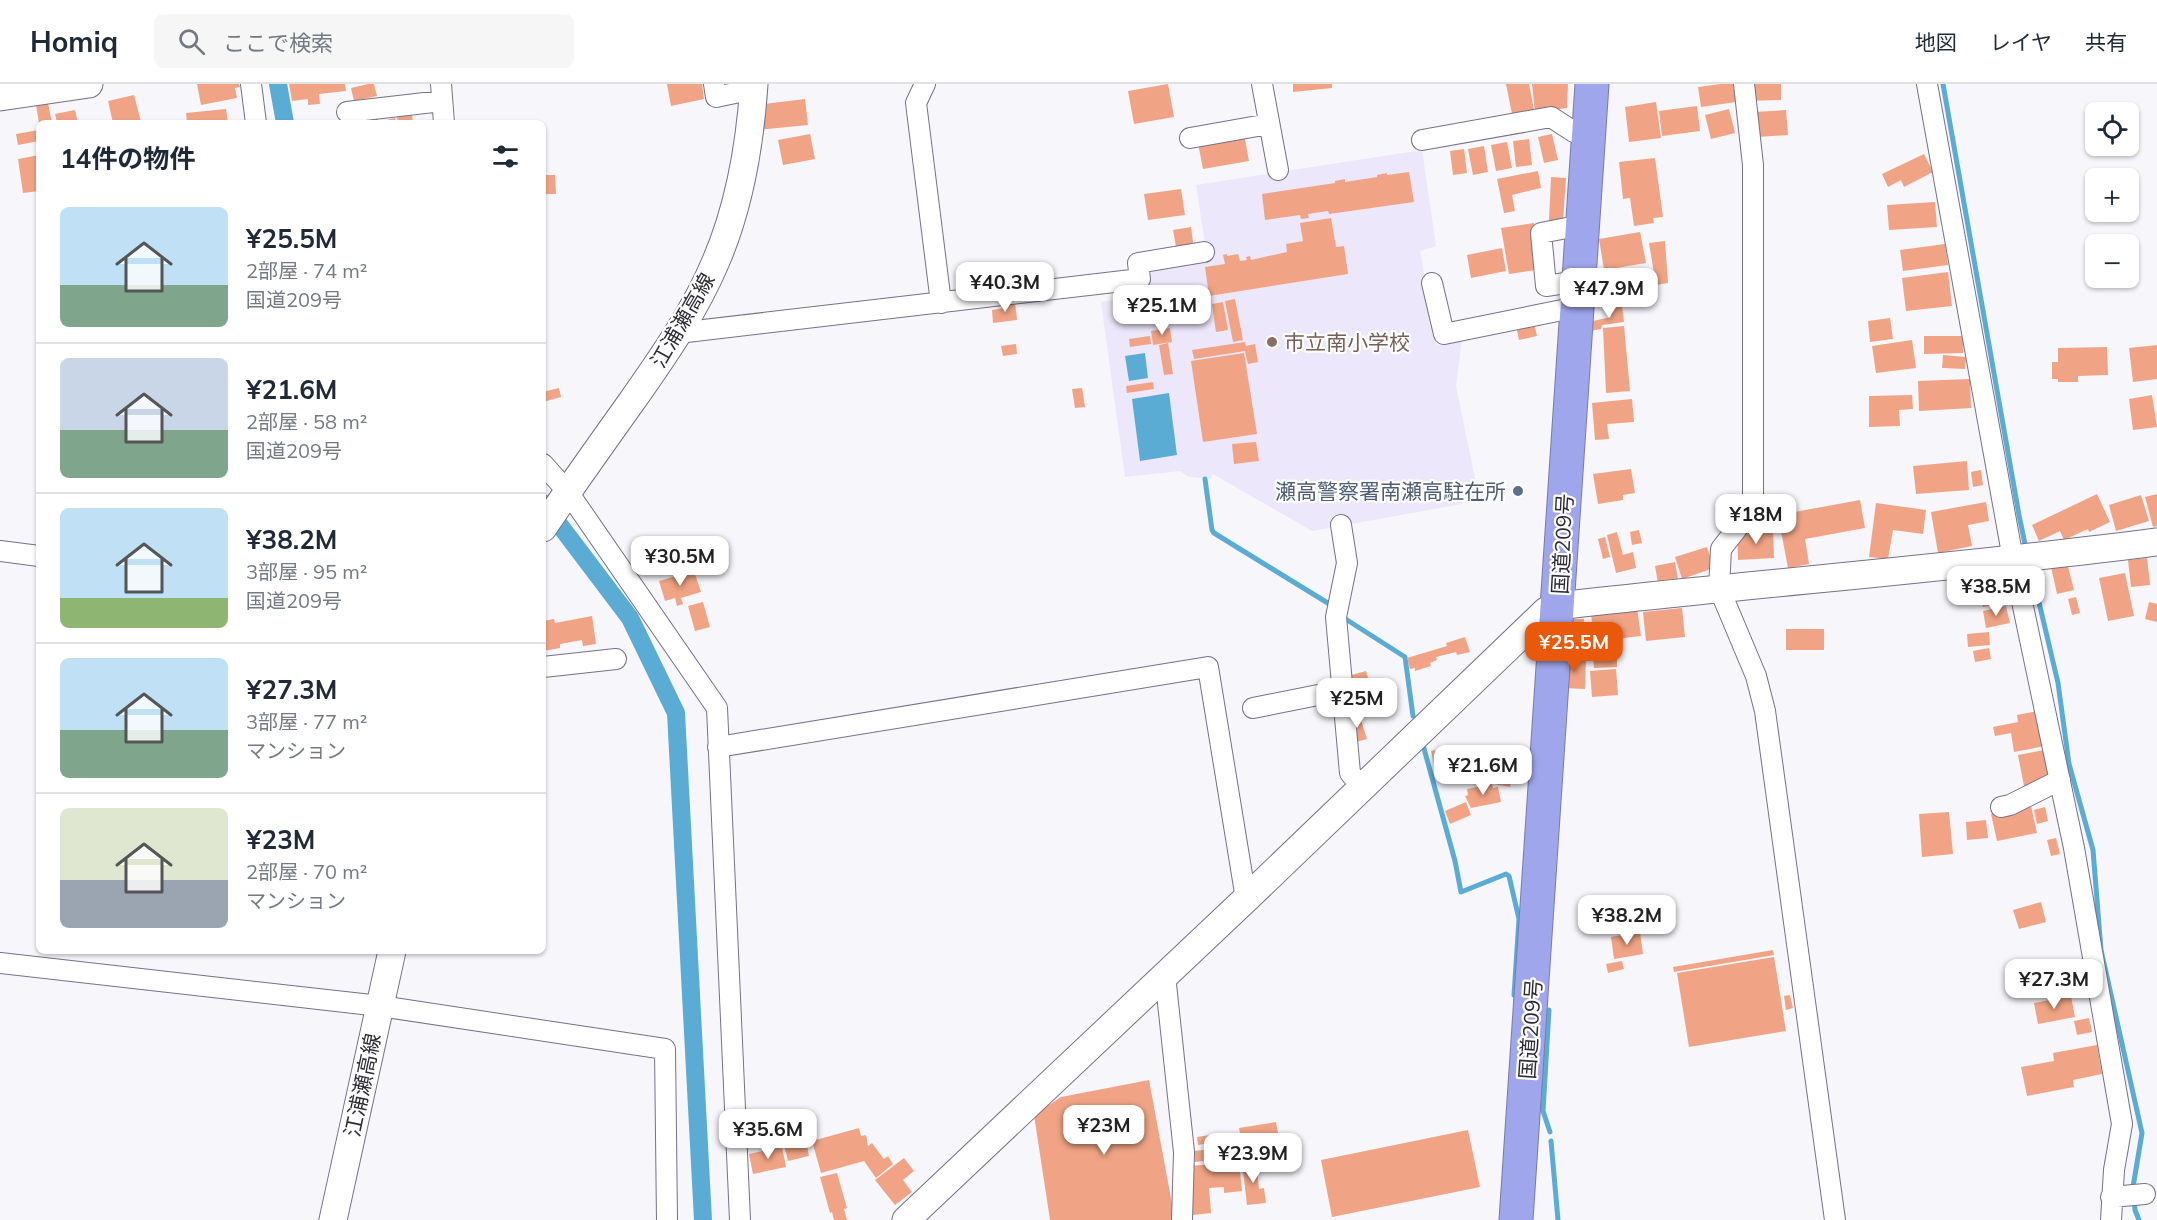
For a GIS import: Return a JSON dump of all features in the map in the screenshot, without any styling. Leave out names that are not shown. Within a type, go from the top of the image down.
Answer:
[{"type":"highway","name":"国道209号","points":[[1516,1220],[1592,84]]},
{"type":"street","points":[[0,97],[30,88],[89,84]]},
{"type":"street","points":[[251,84],[256,120]]},
{"type":"street","points":[[714,84],[716,97],[754,86]]},
{"type":"street","points":[[925,84],[916,103],[941,303]]},
{"type":"street","points":[[1262,84],[1278,170]]},
{"type":"street","points":[[1744,84],[1754,165],[1753,508],[1721,549],[1719,588],[1756,676],[1765,711],[1835,1220]]},
{"type":"street","points":[[1927,84],[2025,558],[2060,780],[2122,1124],[2116,1197],[2111,1220]]},
{"type":"street","name":"江浦瀬高線","points":[[546,524],[678,333],[704,288],[728,231],[736,202],[751,135],[754,86]]},
{"type":"street","points":[[346,112],[442,92],[444,120]]},
{"type":"street","points":[[1422,140],[1551,117],[1574,132],[1589,132]]},
{"type":"street","points":[[1190,138],[1269,124]]},
{"type":"street","points":[[678,333],[1140,279],[1138,263],[1204,252]]},
{"type":"street","points":[[1432,283],[1444,334],[1578,294]]},
{"type":"street","points":[[546,469],[564,497],[717,708],[740,1220]]},
{"type":"street","points":[[1341,525],[1347,563],[1336,616],[1350,773],[1362,788]]},
{"type":"street","points":[[906,1220],[1246,899],[1546,611],[1558,606],[2025,558],[2157,542]]},
{"type":"street","points":[[0,552],[36,556]]},
{"type":"street","points":[[546,667],[616,659]]},
{"type":"street","points":[[718,747],[1208,667],[1246,899]]},
{"type":"street","points":[[1253,708],[1343,690]]},
{"type":"street","points":[[2001,807],[2010,805],[2060,780]]},
{"type":"street","name":"江浦瀬高線","points":[[333,1220],[391,954]]},
{"type":"street","points":[[0,963],[380,1006],[665,1049],[668,1220]]},
{"type":"street","points":[[1165,975],[1184,1152],[1182,1220]]},
{"type":"street","points":[[2116,1197],[2145,1194]]},
{"type":"shaded area","name":"市立南小学校","points":[[1422,150],[1436,246],[1420,251],[1437,345],[1462,339],[1456,386],[1478,493],[1475,494],[1475,498],[1462,504],[1312,531],[1213,474],[1211,479],[1189,477],[1180,471],[1125,477],[1101,302],[1135,297],[1134,288],[1143,267],[1207,257],[1196,185]]},
{"type":"water","points":[[1145,353],[1148,378],[1129,381],[1125,356]]},
{"type":"water","points":[[1169,393],[1177,455],[1140,461],[1132,399]]},
{"type":"building","points":[[197,84],[239,84],[240,87],[235,88],[237,98],[201,105]]},
{"type":"building","points":[[289,84],[345,84],[346,91],[319,94],[320,104],[308,105],[308,99],[292,101]]},
{"type":"building","points":[[374,84],[377,96],[354,101],[351,88]]},
{"type":"building","points":[[667,84],[702,84],[704,99],[671,106]]},
{"type":"building","points":[[1168,84],[1174,117],[1134,124],[1128,91]]},
{"type":"building","points":[[1293,84],[1332,84],[1332,88],[1293,92]]},
{"type":"building","points":[[1506,84],[1529,84],[1534,110],[1512,114]]},
{"type":"building","points":[[1532,84],[1568,84],[1567,108],[1535,112]]},
{"type":"building","points":[[1733,84],[1736,102],[1701,107],[1698,87]]},
{"type":"building","points":[[1743,84],[1781,84],[1781,100],[1744,101]]},
{"type":"building","points":[[134,95],[140,120],[112,120],[108,101]]},
{"type":"building","points":[[805,99],[808,125],[758,130],[755,105]]},
{"type":"building","points":[[1656,102],[1661,138],[1629,142],[1625,107]]},
{"type":"building","points":[[48,103],[51,120],[38,120],[36,105]]},
{"type":"building","points":[[1697,106],[1700,131],[1662,136],[1659,111]]},
{"type":"building","points":[[226,109],[228,120],[187,120],[186,113]]},
{"type":"building","points":[[1729,109],[1735,133],[1711,139],[1705,115]]},
{"type":"building","points":[[75,110],[77,120],[56,120],[55,114]]},
{"type":"building","points":[[1786,110],[1788,135],[1757,137],[1755,112]]},
{"type":"building","points":[[412,115],[413,120],[398,120],[397,117]]},
{"type":"building","points":[[377,116],[378,120],[355,120]]},
{"type":"building","points":[[1243,129],[1249,161],[1203,169],[1197,138]]},
{"type":"building","points":[[36,131],[36,142],[18,145],[16,134]]},
{"type":"building","points":[[810,134],[815,159],[783,165],[778,140]]},
{"type":"building","points":[[1552,134],[1558,160],[1544,163],[1538,137]]},
{"type":"building","points":[[1529,139],[1532,165],[1516,167],[1513,141]]},
{"type":"building","points":[[1507,142],[1512,168],[1496,171],[1491,145]]},
{"type":"building","points":[[1484,146],[1488,172],[1473,175],[1468,149]]},
{"type":"building","points":[[1464,149],[1467,173],[1453,175],[1450,151]]},
{"type":"building","points":[[1924,154],[1933,172],[1904,187],[1901,180],[1888,187],[1882,174]]},
{"type":"building","points":[[36,156],[36,191],[23,193],[18,159]]},
{"type":"building","points":[[1655,158],[1663,217],[1653,218],[1654,223],[1634,226],[1630,198],[1623,199],[1619,162]]},
{"type":"building","points":[[1538,171],[1541,188],[1512,195],[1515,211],[1504,213],[1497,179]]},
{"type":"building","points":[[1409,172],[1414,202],[1329,214],[1328,211],[1308,214],[1309,218],[1301,219],[1300,215],[1265,220],[1262,194],[1335,183],[1335,181],[1345,179],[1345,182],[1377,177],[1377,175],[1387,173],[1387,175]]},
{"type":"building","points":[[546,175],[555,175],[556,194],[546,194]]},
{"type":"building","points":[[1551,177],[1566,178],[1563,221],[1549,220]]},
{"type":"building","points":[[1181,189],[1185,215],[1148,220],[1144,194]]},
{"type":"building","points":[[1935,202],[1937,227],[1889,230],[1887,205]]},
{"type":"building","points":[[1331,218],[1336,247],[1344,246],[1348,274],[1209,296],[1205,267],[1225,264],[1223,255],[1238,254],[1240,261],[1247,260],[1246,257],[1250,256],[1251,260],[1287,252],[1286,244],[1303,241],[1300,223]]},
{"type":"building","points":[[1534,223],[1542,269],[1509,274],[1501,228]]},
{"type":"building","points":[[1191,227],[1194,249],[1177,252],[1173,230]]},
{"type":"building","points":[[1640,232],[1646,263],[1604,270],[1599,239]]},
{"type":"building","points":[[1665,241],[1668,283],[1656,285],[1649,243]]},
{"type":"building","points":[[1945,244],[1948,265],[1903,271],[1900,250]]},
{"type":"building","points":[[1502,248],[1506,271],[1471,278],[1467,255]]},
{"type":"building","points":[[1948,272],[1952,306],[1906,311],[1902,278]]},
{"type":"building","points":[[1235,299],[1243,340],[1233,342],[1225,301]]},
{"type":"building","points":[[1015,302],[1017,320],[993,323],[992,310],[1004,308],[1003,303]]},
{"type":"building","points":[[1223,302],[1228,330],[1216,332],[1212,304]]},
{"type":"building","points":[[1622,305],[1624,322],[1602,325],[1601,329],[1590,331],[1588,322],[1611,317],[1610,307]]},
{"type":"building","points":[[1890,318],[1893,339],[1870,342],[1868,321]]},
{"type":"building","points":[[1534,322],[1537,336],[1519,340],[1516,326]]},
{"type":"building","points":[[1624,326],[1630,391],[1606,393],[1603,328]]},
{"type":"building","points":[[1170,328],[1172,342],[1153,345],[1151,331]]},
{"type":"building","points":[[1150,336],[1151,344],[1130,347],[1129,339]]},
{"type":"building","points":[[1924,336],[1963,336],[1963,353],[1924,354]]},
{"type":"building","points":[[1912,340],[1916,368],[1876,373],[1872,346]]},
{"type":"building","points":[[1245,342],[1246,346],[1255,344],[1258,362],[1248,364],[1245,351],[1194,359],[1192,350]]},
{"type":"building","points":[[1168,343],[1173,374],[1164,375],[1159,345]]},
{"type":"building","points":[[1016,344],[1017,354],[1003,356],[1001,346]]},
{"type":"building","points":[[2157,345],[2157,379],[2133,382],[2129,348]]},
{"type":"building","points":[[2107,347],[2108,375],[2078,376],[2078,382],[2058,382],[2058,379],[2052,379],[2052,362],[2058,362],[2058,348]]},
{"type":"building","points":[[1244,353],[1257,434],[1203,442],[1191,361]]},
{"type":"building","points":[[1943,355],[1966,357],[1965,369],[1942,368]]},
{"type":"building","points":[[1970,379],[1971,408],[1919,411],[1918,381]]},
{"type":"building","points":[[1153,382],[1154,389],[1127,393],[1126,386]]},
{"type":"building","points":[[559,388],[561,397],[546,401],[546,391]]},
{"type":"building","points":[[1082,388],[1085,407],[1075,408],[1072,389]]},
{"type":"building","points":[[1912,395],[1913,409],[1899,410],[1900,426],[1869,427],[1869,396]]},
{"type":"building","points":[[2152,395],[2157,427],[2133,430],[2129,399]]},
{"type":"building","points":[[1632,399],[1634,422],[1607,424],[1609,439],[1595,440],[1592,403]]},
{"type":"building","points":[[1256,442],[1259,461],[1234,464],[1232,444]]},
{"type":"building","points":[[1967,461],[1969,490],[1916,494],[1913,466]]},
{"type":"building","points":[[1631,469],[1635,493],[1623,495],[1623,500],[1598,504],[1593,474]]},
{"type":"building","points":[[1981,470],[1983,485],[1973,487],[1971,472]]},
{"type":"building","points":[[2097,494],[2110,522],[2064,540],[2060,531],[2039,541],[2032,525]]},
{"type":"building","points":[[2157,494],[2157,526],[2153,527],[2145,497]]},
{"type":"building","points":[[2141,495],[2149,521],[2116,531],[2109,505]]},
{"type":"building","points":[[1860,500],[1865,528],[1805,539],[1809,564],[1788,568],[1778,515]]},
{"type":"building","points":[[1986,502],[1989,521],[1968,525],[1972,546],[1938,553],[1931,512]]},
{"type":"building","points":[[1876,503],[1926,510],[1923,534],[1893,530],[1888,559],[1869,557]]},
{"type":"building","points":[[1773,529],[1774,558],[1738,560],[1737,531]]},
{"type":"building","points":[[1639,530],[1642,543],[1632,545],[1630,532]]},
{"type":"building","points":[[1617,532],[1623,555],[1633,552],[1636,568],[1616,573],[1607,535]]},
{"type":"building","points":[[1605,537],[1610,557],[1603,559],[1598,539]]},
{"type":"building","points":[[1707,547],[1714,568],[1682,579],[1675,557]]},
{"type":"building","points":[[2147,558],[2150,585],[2131,587],[2128,560]]},
{"type":"building","points":[[1675,562],[1678,579],[1658,583],[1655,566]]},
{"type":"building","points":[[2067,563],[2074,590],[2057,594],[2051,567]]},
{"type":"building","points":[[2008,569],[2016,599],[1983,607],[1979,591],[1954,597],[1951,583]]},
{"type":"building","points":[[694,571],[701,592],[681,598],[683,604],[677,606],[675,598],[665,601],[659,581]]},
{"type":"building","points":[[2125,573],[2134,616],[2108,621],[2099,578]]},
{"type":"building","points":[[2076,597],[2080,613],[2072,615],[2068,599]]},
{"type":"building","points":[[703,602],[710,627],[695,631],[688,606]]},
{"type":"building","points":[[2149,602],[2157,604],[2157,622],[2145,619]]},
{"type":"building","points":[[2006,606],[2010,623],[1986,628],[1983,611]]},
{"type":"building","points":[[1637,608],[1641,636],[1615,639],[1617,651],[1596,654],[1591,614]]},
{"type":"building","points":[[1682,608],[1685,637],[1646,641],[1643,612]]},
{"type":"building","points":[[592,616],[596,644],[583,646],[582,640],[560,644],[560,648],[546,650],[546,620],[554,619],[555,623]]},
{"type":"building","points":[[1562,619],[1584,619],[1585,651],[1563,652]]},
{"type":"building","points":[[1786,629],[1824,629],[1824,650],[1786,650]]},
{"type":"building","points":[[1989,632],[1990,645],[1968,647],[1967,634]]},
{"type":"building","points":[[1465,637],[1470,652],[1457,655],[1456,652],[1436,657],[1437,660],[1430,663],[1431,666],[1415,671],[1415,668],[1410,669],[1407,658],[1447,646],[1446,643]]},
{"type":"building","points":[[1989,648],[1991,659],[1975,662],[1973,651]]},
{"type":"building","points":[[1617,656],[1617,667],[1594,668],[1593,657]]},
{"type":"building","points":[[1564,657],[1586,658],[1585,689],[1563,688]]},
{"type":"building","points":[[1616,669],[1618,695],[1592,697],[1590,671]]},
{"type":"building","points":[[1366,671],[1372,691],[1350,697],[1344,677]]},
{"type":"building","points":[[2038,711],[2045,746],[2014,752],[2011,733],[1995,736],[1993,727],[2018,722],[2017,715]]},
{"type":"building","points":[[1360,717],[1367,739],[1356,742],[1345,721]]},
{"type":"building","points":[[1457,745],[1462,761],[1435,768],[1431,751]]},
{"type":"building","points":[[2044,750],[2050,782],[2024,786],[2018,755]]},
{"type":"building","points":[[1496,756],[1515,760],[1510,787],[1490,783]]},
{"type":"building","points":[[1492,784],[1493,788],[1498,787],[1501,802],[1471,808],[1465,796],[1468,795],[1467,789]]},
{"type":"building","points":[[1466,802],[1471,815],[1450,824],[1445,811]]},
{"type":"building","points":[[2031,806],[2037,833],[1997,841],[1991,814]]},
{"type":"building","points":[[2045,807],[2048,821],[2037,824],[2034,810]]},
{"type":"building","points":[[1949,812],[1953,854],[1922,857],[1919,814]]},
{"type":"building","points":[[1986,820],[1988,838],[1967,840],[1966,822]]},
{"type":"building","points":[[2056,838],[2060,854],[2051,856],[2047,840]]},
{"type":"building","points":[[2041,902],[2046,922],[2019,929],[2013,910]]},
{"type":"building","points":[[1640,932],[1643,954],[1614,959],[1611,937]]},
{"type":"building","points":[[1773,950],[1774,955],[1674,972],[1673,967]]},
{"type":"building","points":[[1774,957],[1786,1031],[1689,1047],[1677,973]]},
{"type":"building","points":[[1622,961],[1624,969],[1608,973],[1606,964]]},
{"type":"building","points":[[2043,971],[2047,992],[2033,995],[2029,974]]},
{"type":"building","points":[[1790,995],[1793,1008],[1786,1010],[1784,996]]},
{"type":"building","points":[[2071,996],[2075,1017],[2038,1024],[2034,1003]]},
{"type":"building","points":[[2089,1018],[2092,1032],[2077,1035],[2074,1021]]},
{"type":"building","points":[[2097,1045],[2102,1074],[2073,1080],[2074,1087],[2027,1096],[2021,1067],[2054,1061],[2053,1053]]},
{"type":"building","points":[[1149,1080],[1175,1220],[1050,1220],[1034,1115],[1061,1097]]},
{"type":"building","points":[[1276,1122],[1281,1150],[1253,1155],[1251,1148],[1243,1149],[1239,1128]]},
{"type":"building","points":[[859,1128],[861,1136],[866,1135],[868,1146],[872,1143],[884,1159],[888,1156],[893,1164],[876,1178],[864,1161],[821,1173],[812,1141]]},
{"type":"building","points":[[1468,1130],[1480,1187],[1332,1217],[1321,1160]]},
{"type":"building","points":[[1222,1133],[1223,1141],[1198,1145],[1197,1137]]},
{"type":"building","points":[[806,1140],[809,1156],[788,1161],[784,1145]]},
{"type":"building","points":[[782,1147],[786,1167],[753,1174],[749,1154]]},
{"type":"building","points":[[1211,1149],[1212,1160],[1195,1162],[1194,1151]]},
{"type":"building","points":[[904,1158],[914,1171],[903,1180],[912,1192],[895,1205],[875,1180]]},
{"type":"building","points":[[1256,1160],[1259,1189],[1264,1188],[1266,1203],[1247,1205],[1242,1162]]},
{"type":"building","points":[[1239,1162],[1242,1191],[1224,1193],[1224,1187],[1209,1188],[1211,1213],[1193,1215],[1189,1166]]},
{"type":"building","points":[[837,1173],[847,1208],[844,1209],[847,1220],[834,1220],[820,1177]]},
{"type":"waterway","points":[[278,84],[284,120]]},
{"type":"waterway","points":[[1943,84],[2026,549]]},
{"type":"waterway","points":[[1205,479],[1214,533],[1331,605]]},
{"type":"waterway","points":[[546,507],[630,618],[676,713],[703,1220]]},
{"type":"waterway","points":[[2030,564],[2058,683],[2069,764],[2093,850],[2101,950],[2142,1133],[2133,1187],[2135,1210],[2139,1220]]},
{"type":"waterway","points":[[1344,618],[1405,657],[1413,716]]},
{"type":"waterway","points":[[1423,745],[1455,861],[1461,892],[1506,874],[1509,876],[1519,919],[1514,995]]},
{"type":"waterway","points":[[1549,1010],[1543,1111],[1550,1132]]},
{"type":"waterway","points":[[1551,1141],[1558,1220]]},
{"type":"place","name":"市立南小学校","points":[[1272,342]]},
{"type":"place","name":"瀬高警察署南瀬高駐在所","points":[[1518,491]]}]
